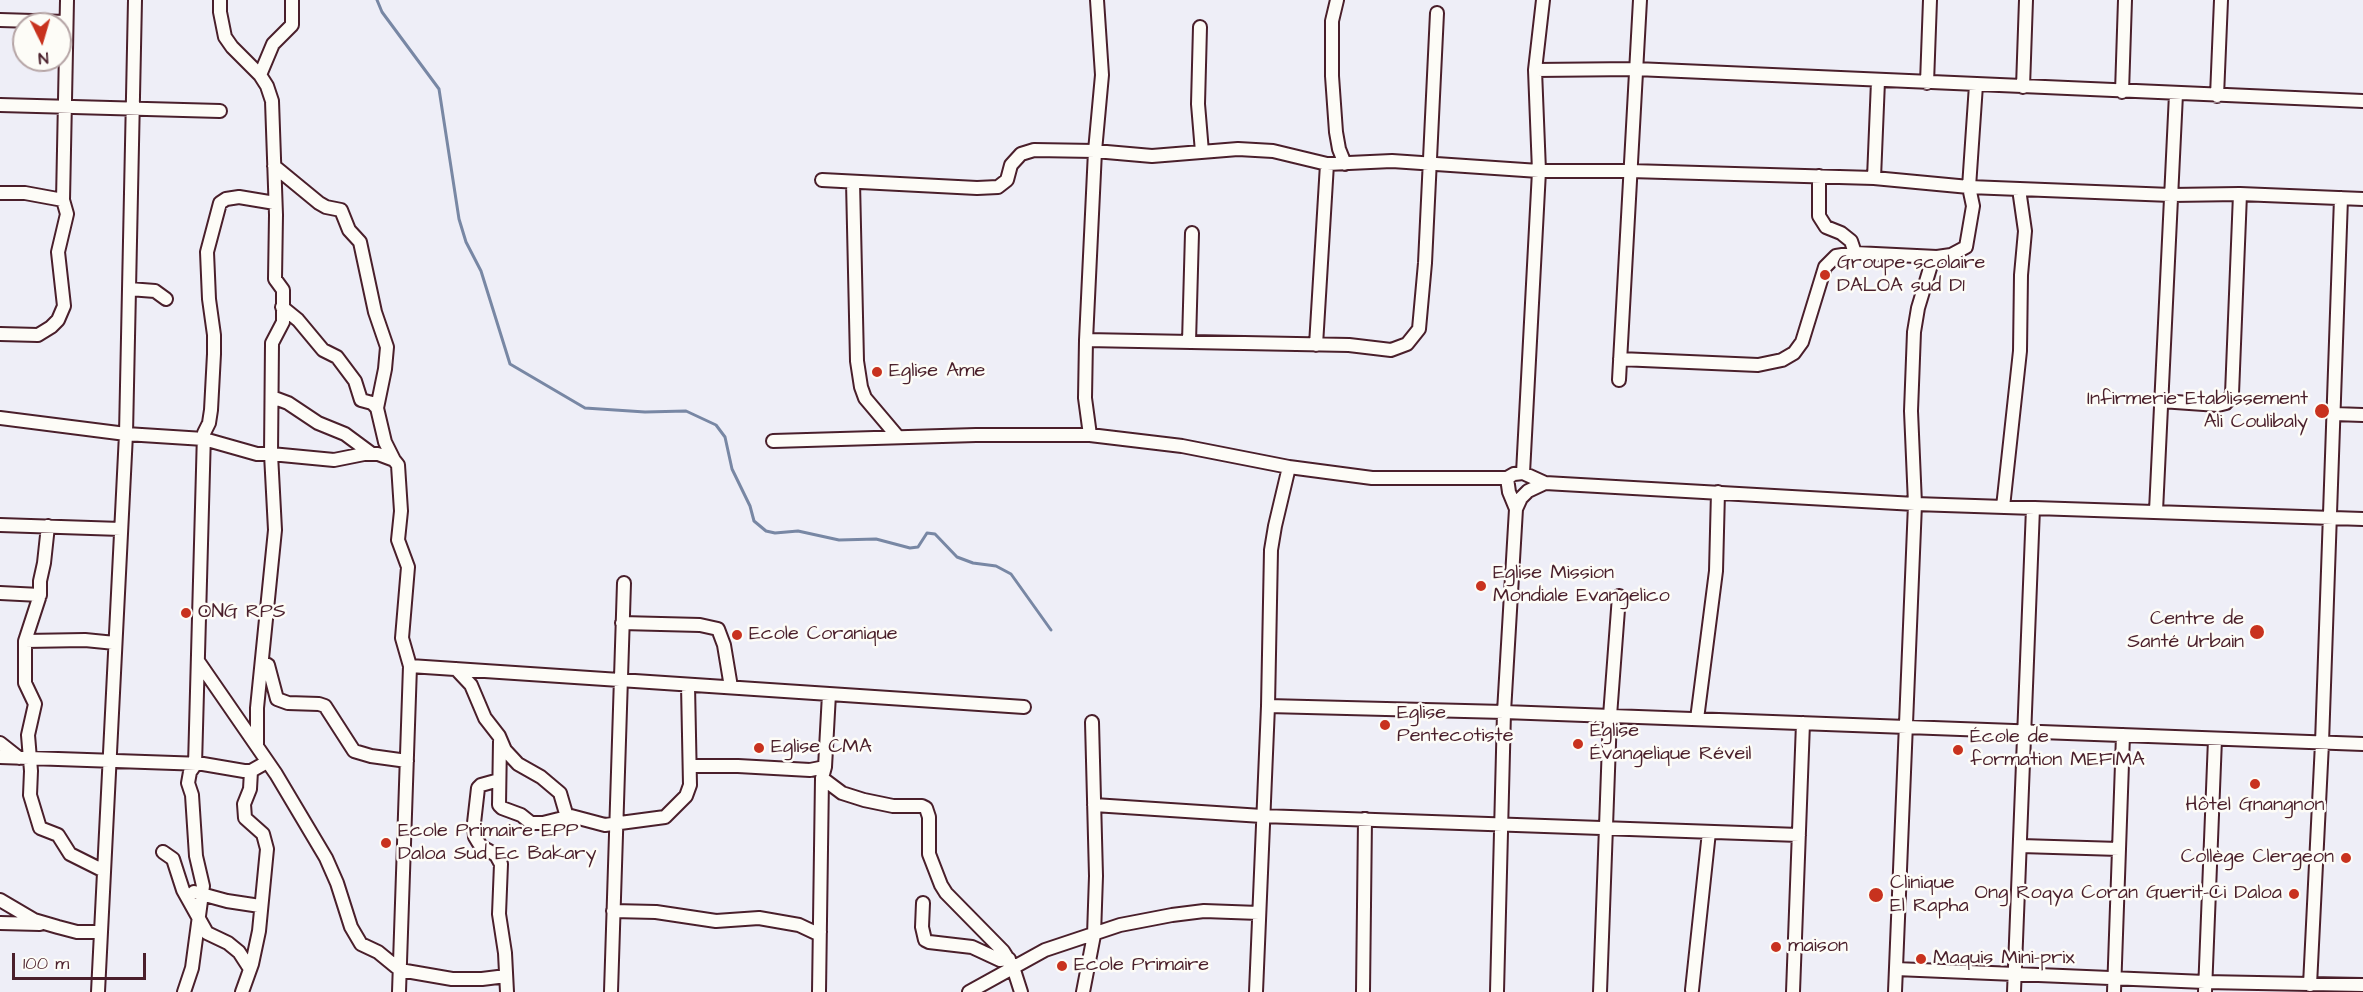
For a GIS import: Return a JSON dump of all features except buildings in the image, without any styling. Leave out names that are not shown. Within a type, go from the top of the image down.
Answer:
[{"type":"street","points":[[98,992],[126,434],[135,0]]},
{"type":"street","points":[[220,0],[219,12],[225,37],[260,75],[272,101],[275,279],[283,290],[283,322],[272,343],[275,530],[257,708],[257,746]]},
{"type":"street","points":[[260,75],[273,44],[292,25],[292,0]]},
{"type":"street","points":[[1090,435],[1085,398],[1086,340],[1095,151],[1102,75],[1097,0]]},
{"type":"street","points":[[1337,0],[1332,21],[1332,76],[1336,132],[1345,164]]},
{"type":"street","points":[[1523,473],[1539,171],[1535,70],[1543,0]]},
{"type":"street","points":[[1619,380],[1640,0]]},
{"type":"street","points":[[1927,83],[1930,0]]},
{"type":"street","points":[[2023,87],[2026,0]]},
{"type":"street","points":[[2122,92],[2125,0]]},
{"type":"street","points":[[2217,96],[2222,0]]},
{"type":"street","points":[[1086,340],[1349,345],[1391,350],[1401,348],[1415,336],[1419,329],[1425,263],[1437,13]]},
{"type":"street","points":[[1200,27],[1198,104],[1202,152]]},
{"type":"street","points":[[1535,70],[1636,69],[2363,101]]},
{"type":"street","points":[[0,334],[38,335],[51,327],[62,314],[58,252],[61,231],[66,221],[63,200],[65,72]]},
{"type":"street","points":[[1874,178],[1878,81]]},
{"type":"street","points":[[1620,359],[1758,365],[1782,360],[1794,353],[1802,342],[1825,267],[1836,256],[1855,253],[1937,257],[1951,255],[1966,247],[1972,206],[1969,187],[1976,85]]},
{"type":"street","points":[[2156,511],[2176,94]]},
{"type":"street","points":[[0,105],[220,111]]},
{"type":"street","points":[[822,180],[977,188],[998,187],[1006,180],[1011,165],[1021,154],[1034,150],[1095,151],[1152,156],[1257,149],[1327,164],[1392,161],[1539,171],[1630,171],[1874,178],[1969,187],[2171,195],[2240,194],[2363,199]]},
{"type":"street","points":[[1316,345],[1327,164]]},
{"type":"street","points":[[274,166],[319,203],[341,210],[350,230],[360,242],[375,312],[387,347],[377,408],[385,442],[399,471],[401,511],[398,540],[408,567],[402,638],[410,666],[399,992]]},
{"type":"street","points":[[1819,177],[1819,216],[1826,227],[1841,233],[1851,241],[1855,253]]},
{"type":"street","points":[[853,182],[857,361],[861,387],[865,398],[898,437]]},
{"type":"street","points":[[2003,507],[2020,351],[2021,275],[2025,241],[2019,189]]},
{"type":"street","points":[[0,193],[25,193],[63,200]]},
{"type":"street","points":[[2161,401],[2218,405],[2226,403],[2232,394],[2240,194]]},
{"type":"street","points":[[184,992],[192,968],[202,894],[202,876],[196,856],[193,801],[188,783],[190,772],[195,765],[204,433],[209,423],[211,410],[214,335],[209,300],[207,252],[220,203],[231,197],[275,203]]},
{"type":"street","points":[[2310,985],[2322,743],[2342,198]]},
{"type":"street","points":[[1189,342],[1192,233]]},
{"type":"street","points":[[1895,992],[1915,504],[1911,411],[1914,332],[1925,282],[1931,265],[1937,257]]},
{"type":"street","points":[[129,289],[155,291],[166,299]]},
{"type":"street","points":[[282,307],[298,320],[321,348],[337,357],[356,381],[361,400],[372,403],[377,408]]},
{"type":"street","points":[[272,397],[288,403],[318,423],[345,434],[372,454],[394,460]]},
{"type":"street","points":[[2334,414],[2363,415]]},
{"type":"street","points":[[0,418],[126,434],[204,439],[255,454],[334,460],[372,454]]},
{"type":"street","points":[[773,441],[1090,435],[1182,446],[1289,467],[1372,478],[1507,478],[1523,473],[1545,483],[1915,504],[2363,519]]},
{"type":"street","points":[[1256,992],[1268,706],[1271,550],[1289,467]]},
{"type":"street","points":[[1507,478],[1509,492],[1516,509]]},
{"type":"street","points":[[1497,992],[1504,712],[1516,509],[1521,498],[1528,491],[1545,483]]},
{"type":"street","points":[[1697,719],[1716,571],[1718,492]]},
{"type":"street","points":[[2014,992],[2033,508]]},
{"type":"street","points":[[0,525],[121,529]]},
{"type":"street","points":[[48,526],[40,595],[25,641],[26,687],[35,704],[28,728],[25,758],[30,795],[40,828],[60,837],[70,854],[104,871]]},
{"type":"street","points":[[611,992],[624,583]]},
{"type":"street","points":[[0,593],[40,595]]},
{"type":"street","points":[[1600,992],[1610,716],[1618,596]]},
{"type":"street","points":[[622,623],[700,625],[718,629],[724,645],[731,687]]},
{"type":"street","points":[[25,641],[61,639],[115,643]]},
{"type":"street","points":[[198,662],[257,746],[326,858],[337,882],[346,915],[357,941],[383,955],[400,970],[452,979],[506,976]]},
{"type":"street","points":[[262,662],[268,665],[277,699],[288,703],[325,706],[354,751],[371,756],[407,760]]},
{"type":"street","points":[[410,666],[1024,707]]},
{"type":"street","points":[[456,669],[471,685],[485,718],[505,750],[518,764],[541,777],[560,793],[567,817]]},
{"type":"street","points":[[500,741],[498,801],[502,808],[535,824],[567,817],[579,817],[602,824],[655,819],[672,812],[688,792],[690,766],[688,685]]},
{"type":"street","points":[[819,992],[823,773],[829,694]]},
{"type":"street","points":[[1268,706],[1504,712],[2363,744]]},
{"type":"street","points":[[1083,992],[1094,934],[1096,876],[1092,722]]},
{"type":"street","points":[[1792,992],[1803,723]]},
{"type":"street","points":[[2114,992],[2123,735]]},
{"type":"street","points":[[2205,987],[2216,739]]},
{"type":"street","points":[[0,743],[25,758]]},
{"type":"street","points":[[0,757],[204,764],[224,770],[251,771],[267,762]]},
{"type":"street","points":[[690,766],[810,770],[823,773],[842,793],[893,806],[926,808],[929,817],[929,854],[941,885],[1011,963],[1021,992]]},
{"type":"street","points":[[242,992],[259,931],[267,849],[263,834],[245,818],[244,804],[250,789],[251,771]]},
{"type":"street","points":[[499,780],[481,784],[478,788],[474,823],[475,837],[478,842],[496,855],[501,864],[499,914],[507,992]]},
{"type":"street","points":[[1094,805],[1262,816],[1799,835]]},
{"type":"street","points":[[1363,992],[1365,819]]},
{"type":"street","points":[[1692,990],[1709,832]]},
{"type":"street","points":[[2021,846],[2119,849]]},
{"type":"street","points":[[163,852],[173,859],[183,890],[207,933],[228,943],[239,952],[250,969]]},
{"type":"street","points":[[183,890],[227,901],[260,906]]},
{"type":"street","points":[[0,900],[34,920],[76,932],[101,932]]},
{"type":"street","points":[[923,903],[923,936],[929,942],[972,947],[1011,963]]},
{"type":"street","points":[[613,911],[656,912],[716,921],[759,918],[799,925],[816,933],[820,932]]},
{"type":"street","points":[[969,992],[1011,963],[1058,945],[1120,926],[1204,911],[1259,913]]},
{"type":"street","points":[[0,923],[47,924]]},
{"type":"street","points":[[1896,969],[2114,978],[2205,987],[2286,988],[2310,985],[2363,985]]},
{"type":"waterway","points":[[377,0],[382,12],[439,89],[459,219],[466,242],[481,271],[510,364],[585,408],[645,412],[686,411],[716,425],[725,437],[732,469],[750,506],[754,521],[766,531],[775,533],[798,531],[839,540],[876,539],[910,548],[918,547],[927,533],[935,534],[957,557],[973,563],[996,566],[1011,574],[1051,630]]},
{"type":"place","name":"Groupe scolaire DALOA sud D1","points":[[1825,275]]},
{"type":"place","name":"Eglise Ame","points":[[877,372]]},
{"type":"place","name":"Infirmerie Etablissement Ali Coulibaly","points":[[2322,411]]},
{"type":"place","name":"Eglise Mission Mondiale Evangelico","points":[[1481,586]]},
{"type":"place","name":"ONG RPS","points":[[186,613]]},
{"type":"place","name":"Centre de Santé Urbain","points":[[2257,632]]},
{"type":"place","name":"Ecole Coranique","points":[[737,635]]},
{"type":"place","name":"Eglise Pentecotiste","points":[[1385,725]]},
{"type":"place","name":"Église Évangelique Réveil","points":[[1578,744]]},
{"type":"place","name":"Eglise CMA","points":[[759,748]]},
{"type":"place","name":"École de formation MEFIMA","points":[[1958,750]]},
{"type":"place","name":"Hôtel Gnangnon","points":[[2255,784]]},
{"type":"place","name":"Ecole Primaire EPP Daloa Sud Ec Bakary","points":[[386,843]]},
{"type":"place","name":"Collège Clergeon","points":[[2346,858]]},
{"type":"place","name":"Ong Roqya Coran Guerit-Ci Daloa","points":[[2294,894]]},
{"type":"place","name":"Clinique El Rapha","points":[[1876,895]]},
{"type":"place","name":"maison","points":[[1776,947]]},
{"type":"place","name":"Maquis Mini-prix","points":[[1921,959]]},
{"type":"place","name":"Ecole Primaire","points":[[1062,966]]}]
